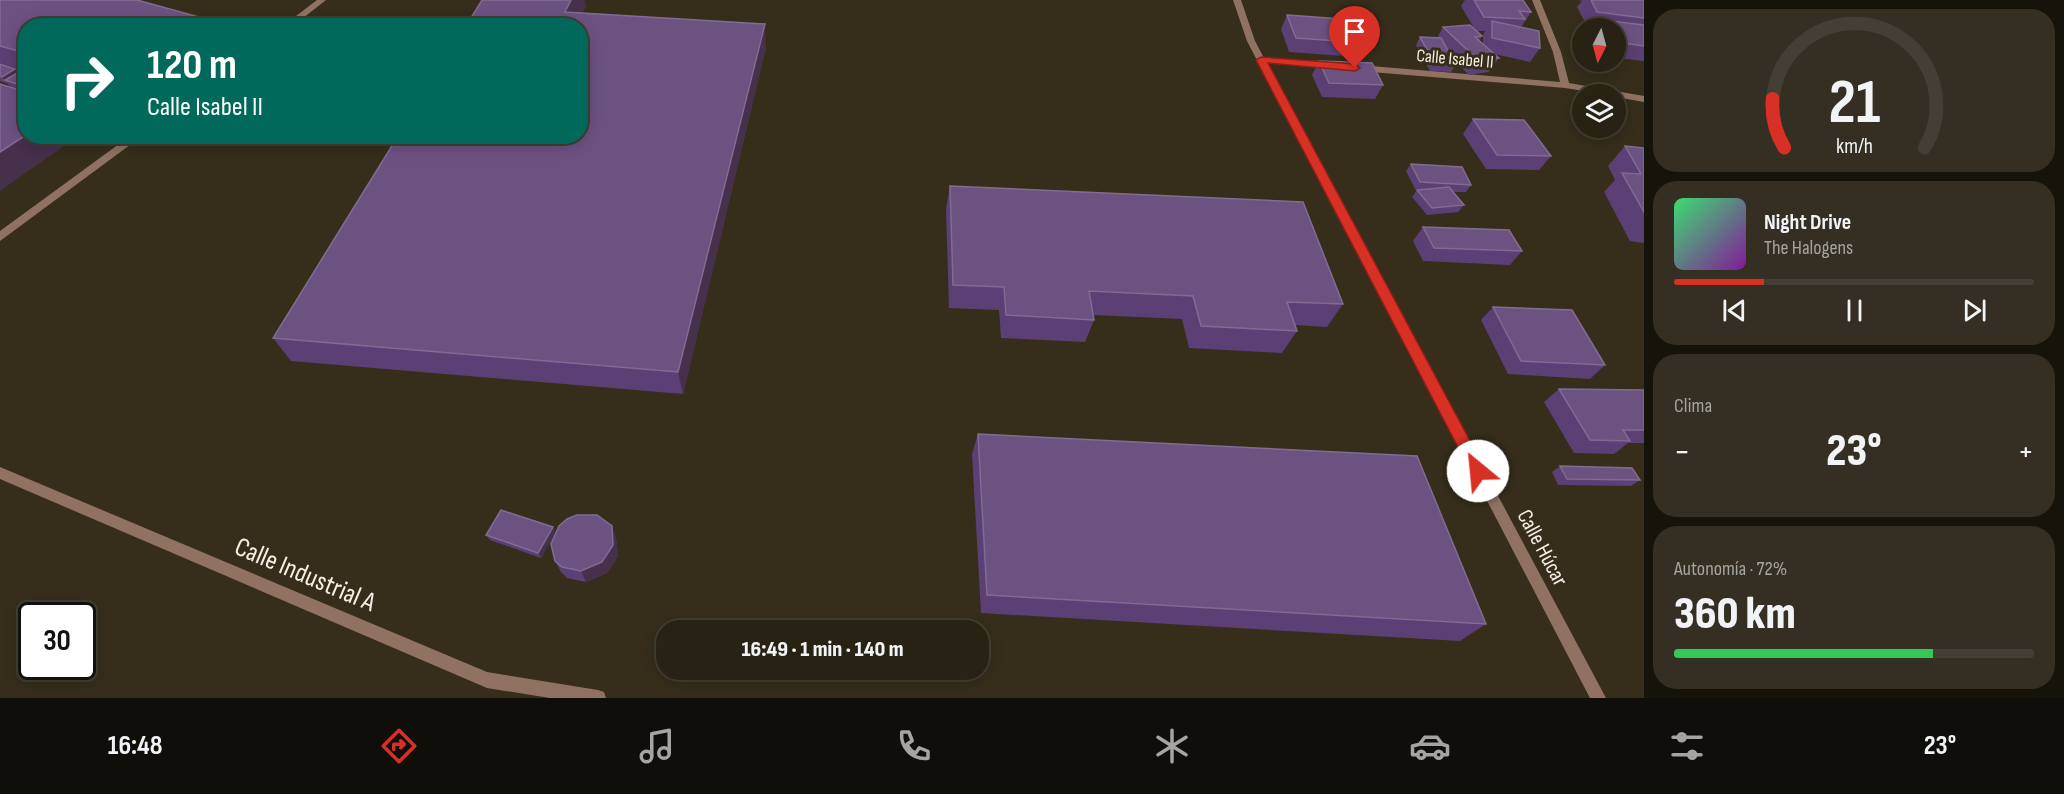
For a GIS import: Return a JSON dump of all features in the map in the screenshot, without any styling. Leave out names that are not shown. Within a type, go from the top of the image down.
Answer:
[{"type":"street","points":[[298,18],[322,0]]},
{"type":"street","name":"Calle Húcar","points":[[1237,0],[1251,41],[1598,698]]},
{"type":"street","points":[[1536,0],[1557,52],[1565,85]]},
{"type":"street","name":"Calle Isabel II","points":[[1261,60],[1565,85],[1644,99]]},
{"type":"street","points":[[0,237],[126,144]]},
{"type":"street","name":"Calle Industrial A","points":[[0,473],[487,680],[597,698]]},
{"type":"building","points":[[0,0],[137,0],[199,17],[18,18],[18,51],[0,46]]},
{"type":"building","points":[[482,0],[571,0],[565,12],[765,24],[678,372],[273,338],[393,144],[588,144],[588,18],[471,18]]},
{"type":"building","points":[[1474,0],[1523,0],[1531,12],[1519,11],[1525,19],[1484,17]]},
{"type":"building","points":[[1591,0],[1644,0],[1644,18],[1597,12]]},
{"type":"building","points":[[1287,15],[1342,19],[1352,42],[1296,38]]},
{"type":"building","points":[[1492,21],[1539,31],[1540,48],[1492,38]]},
{"type":"building","points":[[1626,23],[1644,25],[1644,46],[1626,43]]},
{"type":"building","points":[[1470,25],[1482,36],[1475,37],[1499,58],[1479,61],[1443,27]]},
{"type":"building","points":[[1420,37],[1441,38],[1456,65],[1435,64]]},
{"type":"building","points":[[1319,61],[1372,63],[1383,85],[1329,83]]},
{"type":"building","points":[[0,64],[15,69],[2,77],[0,76]]},
{"type":"building","points":[[18,73],[18,84],[5,80]]},
{"type":"building","points":[[0,84],[18,90],[18,140],[0,152]]},
{"type":"building","points":[[1473,119],[1524,120],[1551,156],[1497,155]]},
{"type":"building","points":[[1625,146],[1644,148],[1644,212],[1622,173],[1641,174]]},
{"type":"building","points":[[1411,164],[1462,167],[1471,185],[1420,182]]},
{"type":"building","points":[[950,186],[1303,202],[1343,304],[1287,302],[1297,331],[1201,326],[1193,296],[1089,291],[1094,320],[1006,315],[1004,287],[953,285]]},
{"type":"building","points":[[1449,187],[1464,205],[1432,208],[1417,190]]},
{"type":"building","points":[[1423,227],[1509,230],[1522,251],[1434,248]]},
{"type":"building","points":[[1493,307],[1572,310],[1605,365],[1521,361]]},
{"type":"building","points":[[1559,389],[1644,390],[1644,430],[1623,430],[1630,441],[1590,440]]},
{"type":"building","points":[[978,434],[1417,456],[1486,624],[987,595]]},
{"type":"building","points":[[1560,466],[1632,468],[1640,480],[1567,479]]},
{"type":"building","points":[[501,510],[553,527],[538,553],[486,535]]},
{"type":"building","points":[[577,515],[597,515],[612,526],[613,545],[602,562],[581,571],[562,567],[555,561],[551,544],[559,526],[567,519]]},
{"type":"route","points":[[1355,68],[1261,60],[1478,471]]}]
